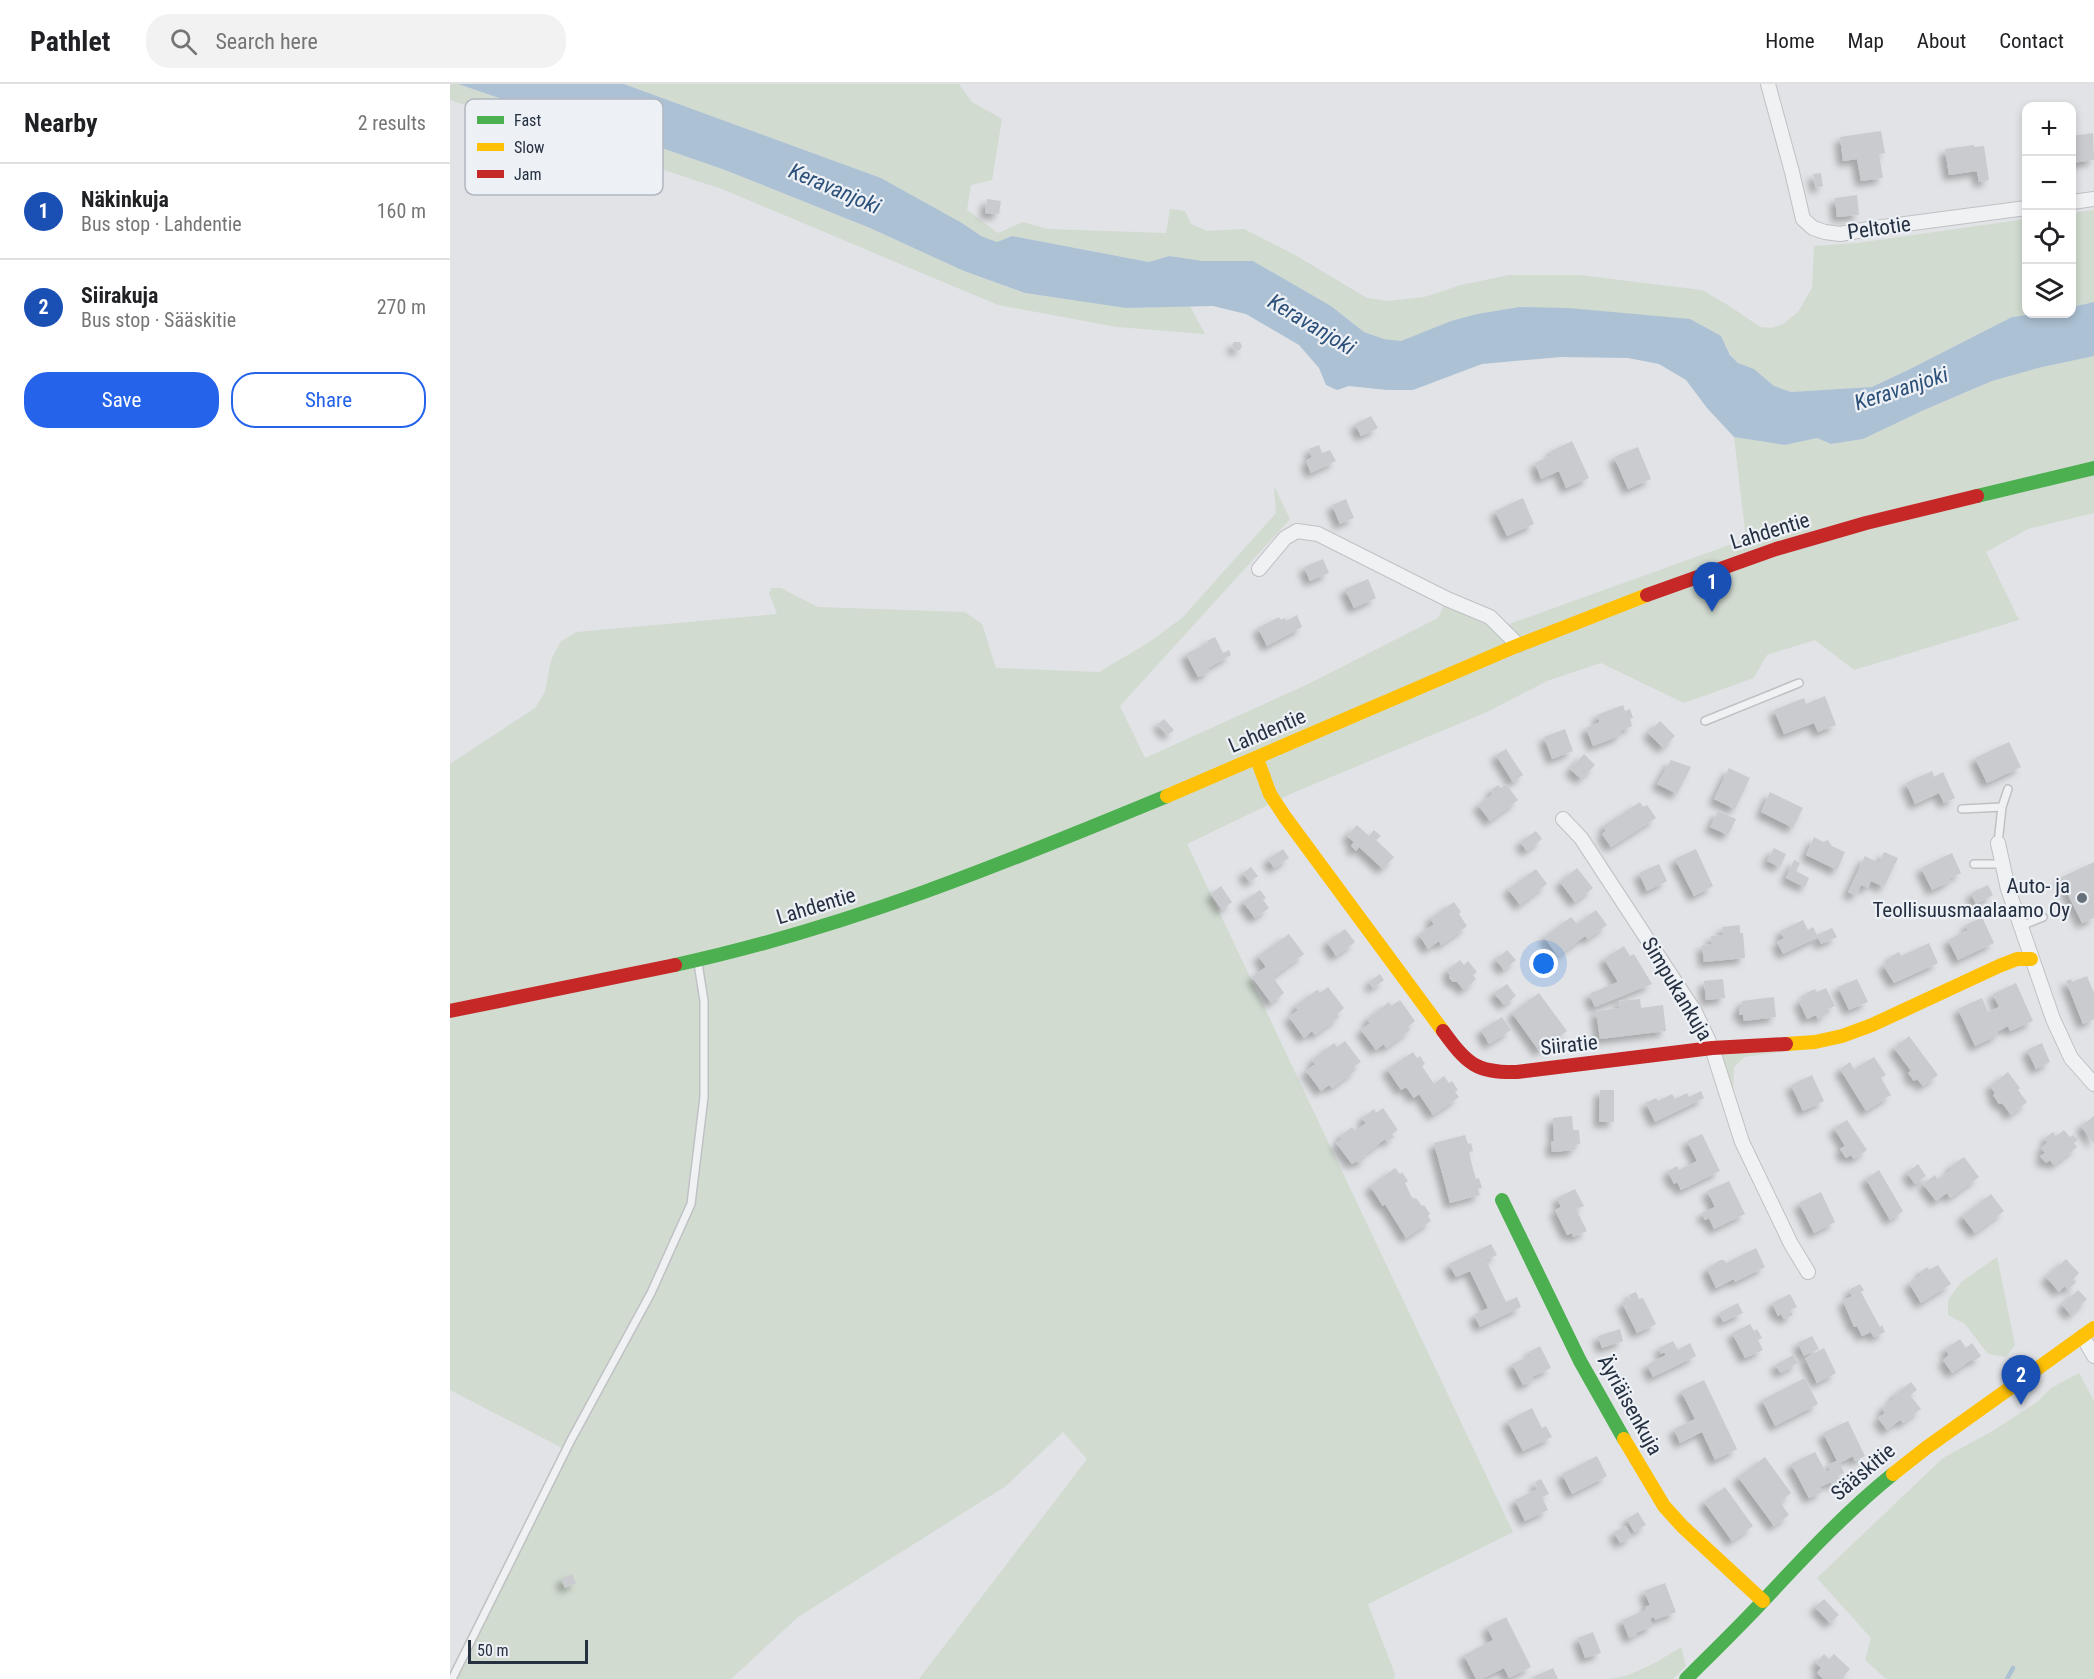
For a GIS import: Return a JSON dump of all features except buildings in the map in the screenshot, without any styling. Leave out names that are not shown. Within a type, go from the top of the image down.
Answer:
[{"type":"street","name":"Peltotie","points":[[1768,84],[1803,219],[1813,228],[1840,234],[2022,209]]},
{"type":"street","points":[[2076,202],[2094,200]]},
{"type":"street","name":"Lahdentie","points":[[450,1011],[698,960],[801,934],[937,888],[1030,853],[1257,759],[1518,645],[1735,563],[1877,521],[2094,468]]},
{"type":"street","points":[[1259,569],[1285,538],[1297,531],[1318,534],[1447,599],[1490,617],[1518,645]]},
{"type":"street","name":"Siiratie","points":[[1257,759],[1270,794],[1285,817],[1454,1046],[1475,1067],[1485,1071],[1517,1072],[1712,1048],[1815,1042],[1842,1036],[1872,1025],[2017,959],[2031,959]]},
{"type":"street","name":"Simpukankuja","points":[[1563,819],[1581,838],[1687,1000],[1712,1048],[1742,1142],[1791,1244],[1808,1272]]},
{"type":"street","points":[[1998,843],[2001,864],[2020,927],[2053,1019],[2071,1058],[2094,1084]]},
{"type":"street","name":"Äyriäisenkuja","points":[[1502,1200],[1580,1361],[1664,1506],[1682,1526],[1763,1601]]},
{"type":"street","points":[[2088,1332],[2094,1356]]},
{"type":"street","name":"Sääskitie","points":[[1693,1677],[1820,1539],[1892,1474],[2088,1332]]},
{"type":"lane","points":[[1705,721],[1799,683]]},
{"type":"lane","points":[[1998,843],[2001,807],[2008,789]]},
{"type":"lane","points":[[1962,809],[2001,807]]},
{"type":"lane","points":[[1974,864],[2001,864]]},
{"type":"lane","points":[[2020,927],[2043,917]]},
{"type":"lane","points":[[452,1679],[571,1440],[651,1293],[691,1204],[705,1086],[704,1001],[698,960]]},
{"type":"shaded area","points":[[450,84],[458,84],[502,99],[465,99],[465,105],[450,100]]},
{"type":"shaded area","points":[[624,84],[959,84],[972,102],[1002,119],[992,180],[971,185],[967,210],[998,233],[1023,222],[1048,229],[1166,233],[1170,209],[1185,211],[1191,224],[1207,231],[1244,229],[1295,255],[1367,298],[1389,301],[1424,297],[1461,285],[1509,275],[1579,275],[1702,290],[1760,327],[1771,328],[1783,324],[1798,312],[1812,288],[1814,246],[1857,243],[2022,220],[2022,316],[2012,317],[1872,387],[1791,392],[1774,386],[1754,369],[1738,363],[1721,336],[1519,307],[1451,321],[1401,341],[1384,339],[1364,332],[1331,306],[1253,261],[1203,261],[1169,256],[1149,262],[1012,236],[997,242],[981,236],[881,178]]},
{"type":"shaded area","points":[[663,148],[725,170],[870,228],[964,271],[1025,293],[1128,308],[1190,306],[1205,334],[1117,327],[998,305],[722,189],[663,170]]},
{"type":"shaded area","points":[[2094,210],[2094,302],[2076,306],[2076,264],[2076,212]]},
{"type":"shaded area","points":[[2094,356],[2094,513],[2028,529],[1986,552],[2019,620],[1854,670],[1815,640],[1767,655],[1754,678],[1684,703],[1601,663],[1547,681],[1487,712],[1295,792],[1187,844],[1513,1532],[1368,1604],[1395,1674],[1394,1679],[919,1679],[1087,1459],[1063,1432],[1006,1486],[798,1617],[731,1679],[454,1679],[566,1450],[450,1390],[450,764],[535,708],[545,692],[551,660],[561,641],[577,632],[777,614],[769,593],[771,588],[781,588],[818,607],[965,612],[982,624],[996,668],[1099,672],[1148,643],[1182,618],[1276,513],[1274,486],[1290,519],[1120,706],[1145,758],[1306,685],[1438,618],[1447,599],[1501,627],[1746,539],[1734,437],[1785,445],[1817,438],[1831,444],[1863,439],[1992,381]]},
{"type":"shaded area","points":[[1837,1044],[1744,1057],[1734,1067],[1733,1100],[1712,1048]]},
{"type":"shaded area","points":[[1997,1257],[2015,1345],[2006,1357],[1988,1354],[1965,1324],[1948,1315],[1948,1300],[1961,1282]]},
{"type":"shaded area","points":[[2079,1373],[2094,1401],[2094,1679],[1886,1679],[1865,1660],[1871,1638],[1817,1578],[1943,1458],[1991,1432],[2037,1402],[2051,1388]]},
{"type":"shaded area","points":[[1681,1647],[1686,1666],[1673,1679],[1609,1679],[1638,1671]]},
{"type":"water","name":"Keravanjoki","points":[[458,84],[624,84],[881,178],[981,236],[997,242],[1012,236],[1149,262],[1169,256],[1203,261],[1253,261],[1331,306],[1364,332],[1384,339],[1401,341],[1451,321],[1519,307],[1568,308],[1690,319],[1721,336],[1730,355],[1738,363],[1754,369],[1774,386],[1791,392],[1872,387],[2012,317],[2076,318],[2076,306],[2094,302],[2094,356],[1992,381],[1863,439],[1831,444],[1817,438],[1785,445],[1734,437],[1707,408],[1686,380],[1659,364],[1628,358],[1561,357],[1482,364],[1413,390],[1349,386],[1337,390],[1326,385],[1319,368],[1299,345],[1246,314],[1213,306],[1126,308],[1025,293],[964,271],[870,228],[725,170],[663,148],[663,99],[502,99]]},
{"type":"waterway","points":[[2007,1679],[2013,1668]]},
{"type":"traffic: fast","points":[[1977,496],[2094,468]]},
{"type":"traffic: fast","points":[[675,965],[739,950],[864,913],[985,869],[1167,796]]},
{"type":"traffic: fast","points":[[1502,1200],[1580,1361],[1624,1439]]},
{"type":"traffic: fast","points":[[1686,1679],[1827,1534],[1893,1474]]},
{"type":"traffic: slow","points":[[1167,796],[1509,649],[1647,595]]},
{"type":"traffic: slow","points":[[1257,759],[1270,794],[1285,817],[1443,1031]]},
{"type":"traffic: slow","points":[[1786,1044],[1815,1042],[1842,1036],[1872,1025],[1999,966],[2017,959],[2031,959]]},
{"type":"traffic: slow","points":[[1893,1474],[2094,1328]]},
{"type":"traffic: slow","points":[[1624,1439],[1664,1506],[1682,1526],[1763,1601]]},
{"type":"traffic: jam","points":[[1647,595],[1776,549],[1866,523],[1977,496]]},
{"type":"traffic: jam","points":[[450,1011],[675,965]]},
{"type":"traffic: jam","points":[[1443,1031],[1466,1059],[1482,1068],[1503,1072],[1712,1048],[1786,1044]]},
{"type":"place","name":"Näkinkuja","points":[[1712,612]]},
{"type":"place","name":"Auto- ja Teollisuusmaalaamo Oy","points":[[2082,898]]},
{"type":"place","name":"Siirakuja","points":[[2021,1405]]}]
